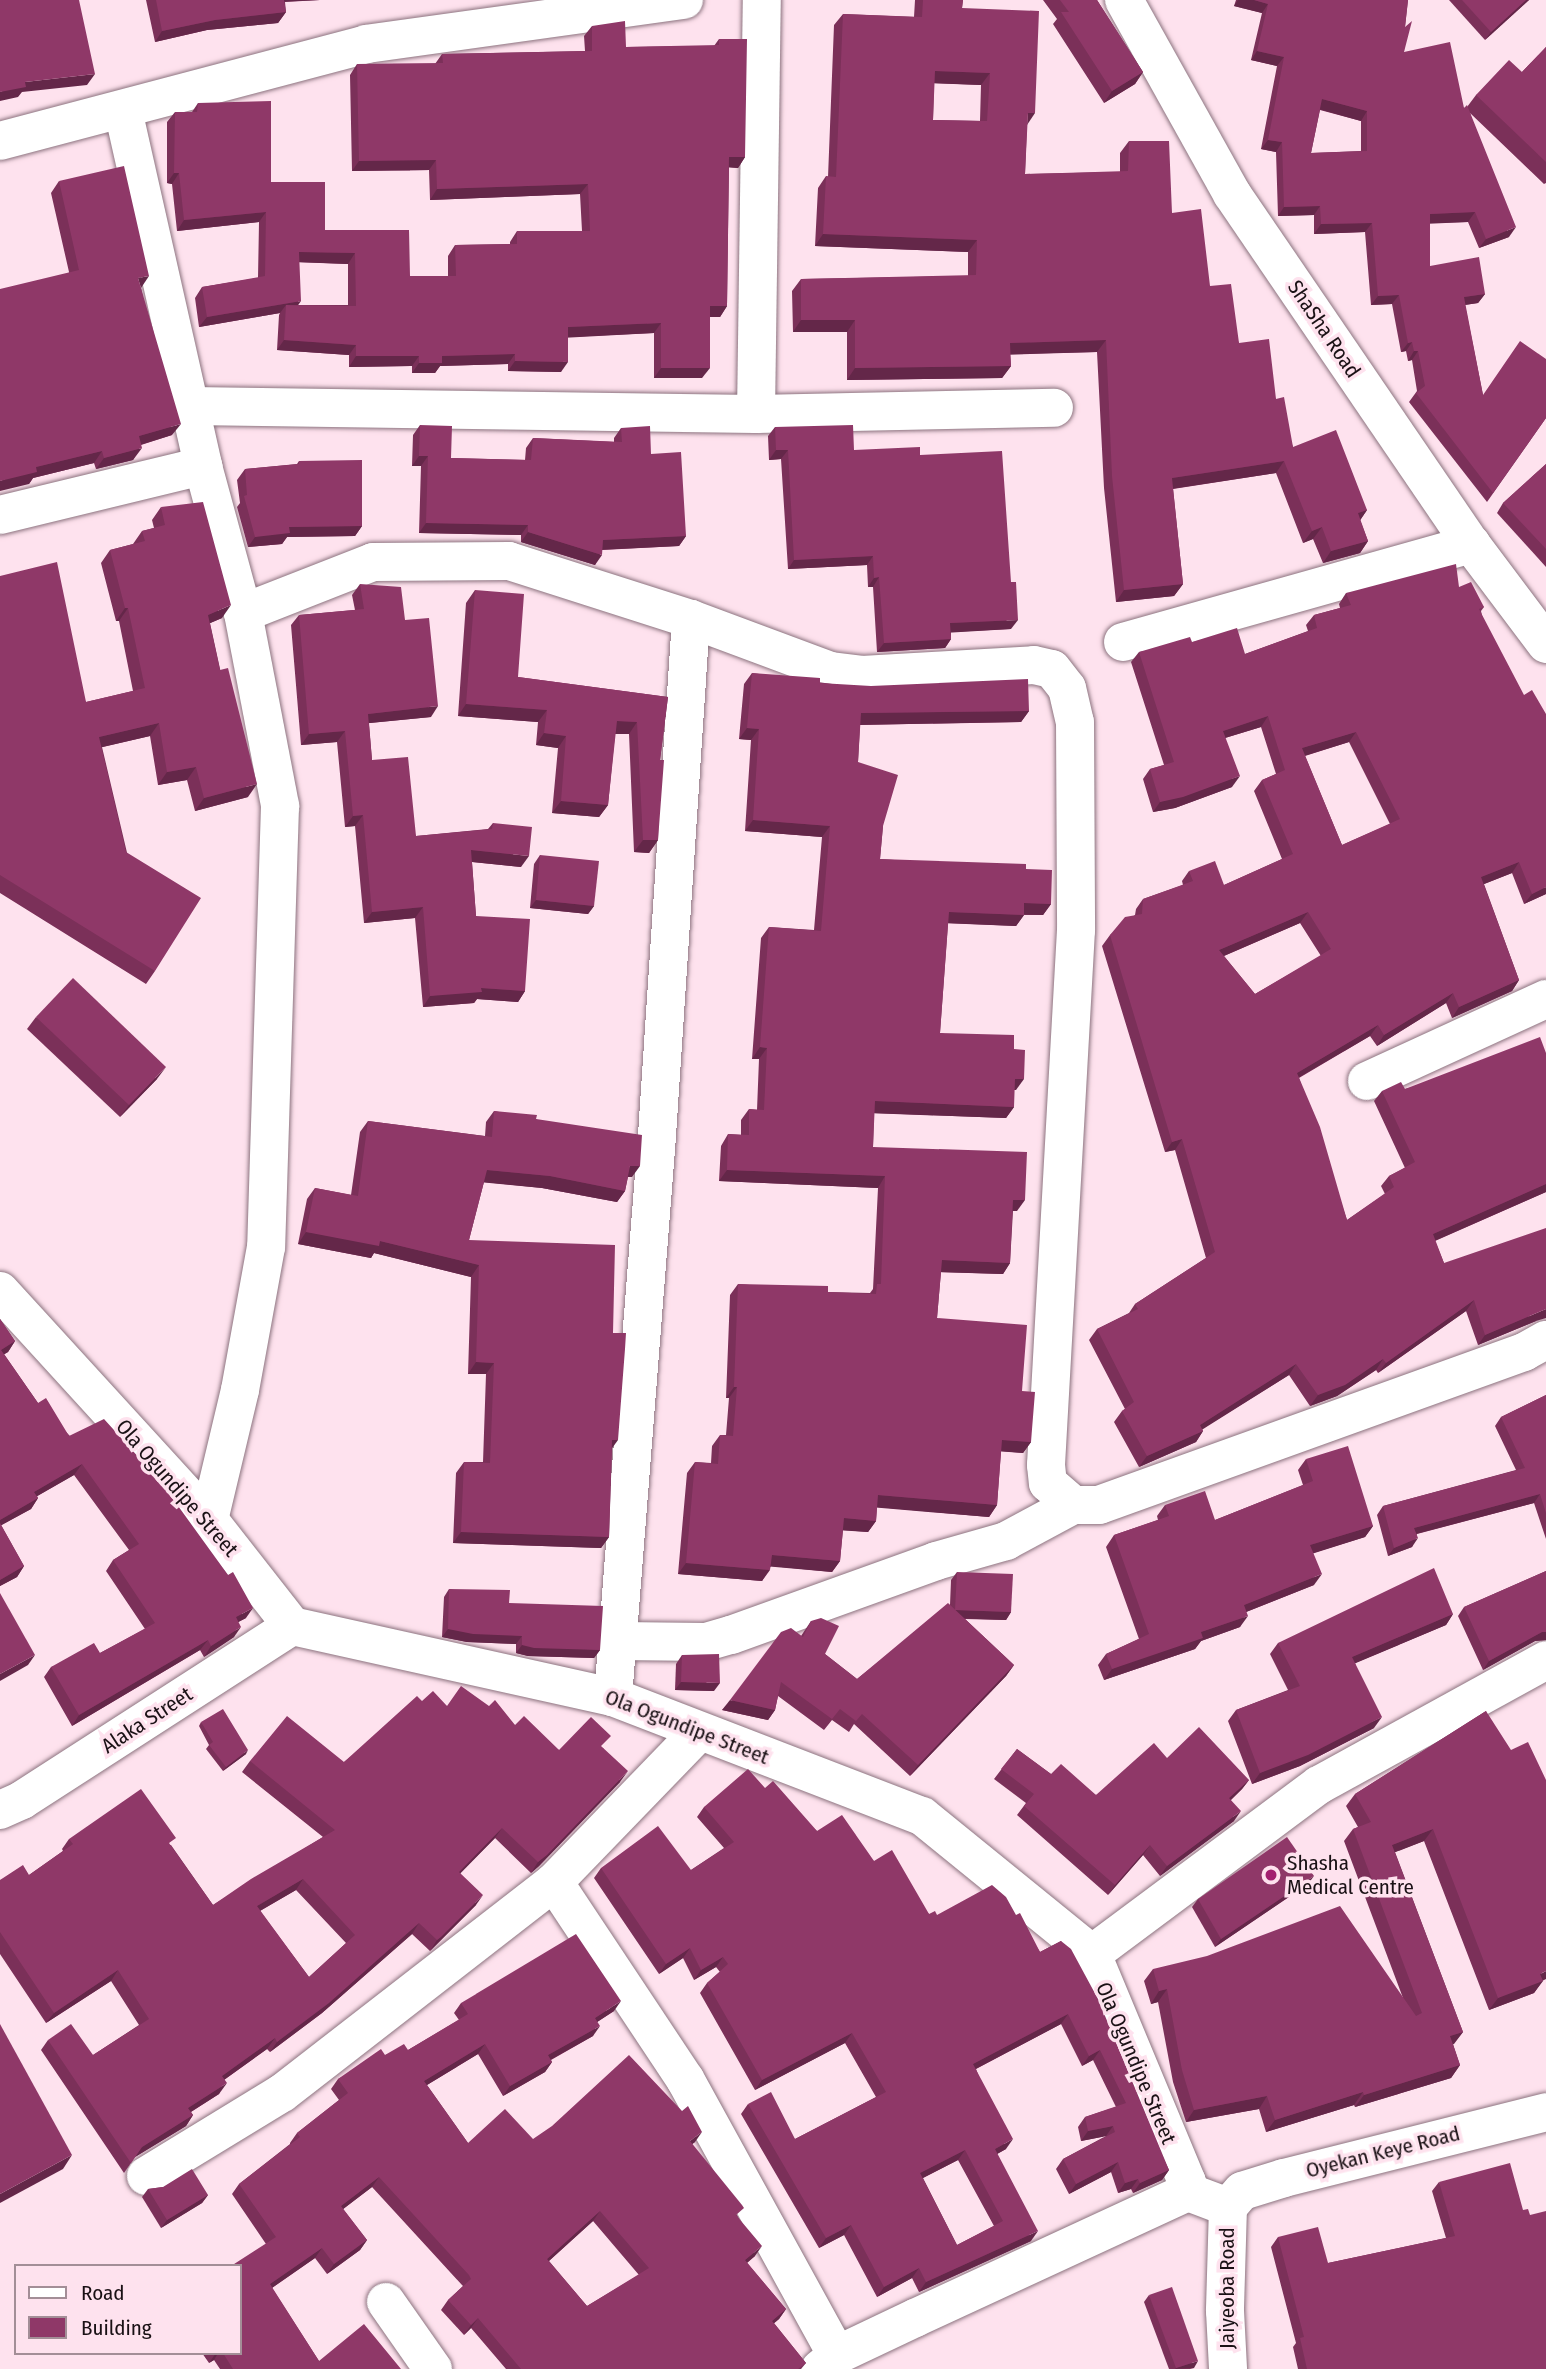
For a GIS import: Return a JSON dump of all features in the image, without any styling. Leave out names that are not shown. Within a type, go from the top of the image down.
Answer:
[{"type":"street","points":[[0,141],[366,44],[684,0]]},
{"type":"street","points":[[756,414],[762,0]]},
{"type":"street","name":"ShaSha Road","points":[[1124,0],[1233,194],[1471,544],[1546,644]]},
{"type":"street","points":[[123,110],[203,466],[243,613],[280,806],[266,1247],[240,1390],[209,1520]]},
{"type":"street","points":[[191,406],[756,414],[1054,408]]},
{"type":"street","points":[[0,515],[203,466]]},
{"type":"street","points":[[1123,642],[1471,544]]},
{"type":"street","points":[[243,613],[373,562],[509,561],[691,620],[831,671],[862,675],[1034,665],[1052,669],[1067,688],[1075,722],[1076,930],[1046,1465],[1048,1483],[1073,1505]]},
{"type":"street","points":[[613,1697],[691,620]]},
{"type":"street","points":[[1367,1081],[1546,999]]},
{"type":"street","name":"Ola Ogundipe Street","points":[[0,1291],[209,1520],[292,1626],[613,1697],[922,1816],[1092,1954],[1187,2182],[1188,2192]]},
{"type":"street","points":[[619,1641],[706,1642],[731,1635],[936,1561],[1006,1541],[1073,1505],[1099,1505],[1524,1352],[1546,1340]]},
{"type":"street","name":"Alaka Street","points":[[0,1810],[22,1800],[292,1626]]},
{"type":"street","points":[[1092,1954],[1319,1785],[1546,1660]]},
{"type":"street","points":[[146,2176],[282,2093],[554,1882],[699,1732]]},
{"type":"street","points":[[554,1882],[685,2079],[829,2362],[1188,2192],[1227,2207]]},
{"type":"street","name":"Oyekan Keye Road","points":[[1227,2207],[1242,2191],[1307,2171],[1546,2113]]},
{"type":"street","name":"Jaiyeoba Road","points":[[1227,2207],[1225,2311],[1228,2369]]},
{"type":"street","points":[[386,2302],[433,2369]]},
{"type":"building","points":[[0,0],[79,0],[95,74],[25,82],[26,87],[0,92]]},
{"type":"building","points":[[156,0],[284,0],[286,12],[215,20],[162,31]]},
{"type":"building","points":[[923,0],[963,0],[962,8],[1039,11],[1035,113],[1028,113],[1025,174],[1128,171],[1129,141],[1169,141],[1172,213],[1201,209],[1210,286],[1231,284],[1239,343],[1269,339],[1276,399],[1284,397],[1293,447],[1336,430],[1367,510],[1358,513],[1368,541],[1331,551],[1322,527],[1312,531],[1284,461],[1172,478],[1183,584],[1124,590],[1112,476],[1106,340],[1010,343],[1011,366],[855,368],[855,320],[801,320],[801,279],[976,275],[977,240],[823,234],[826,176],[836,177],[843,14],[922,17]],"holes":[[[935,71],[990,73],[987,121],[933,120]]]},
{"type":"building","points":[[1060,0],[1097,0],[1143,72],[1112,91],[1061,12],[1069,12]]},
{"type":"building","points":[[1254,0],[1408,0],[1405,27],[1412,21],[1404,52],[1450,42],[1464,108],[1467,105],[1516,227],[1486,239],[1475,212],[1430,214],[1430,266],[1479,257],[1485,294],[1464,297],[1483,395],[1520,341],[1546,359],[1546,418],[1493,493],[1416,393],[1425,386],[1418,351],[1414,351],[1412,342],[1408,343],[1399,295],[1378,296],[1372,223],[1321,224],[1320,206],[1284,207],[1282,142],[1268,140],[1284,57],[1257,51],[1268,4]],"holes":[[[1322,99],[1367,111],[1367,151],[1311,153]]]},
{"type":"building","points":[[1462,0],[1526,0],[1491,32]]},
{"type":"building","points":[[625,21],[626,47],[719,45],[719,39],[747,39],[745,157],[729,157],[727,306],[710,306],[710,368],[661,368],[661,323],[568,327],[568,362],[515,361],[515,354],[442,356],[442,363],[419,363],[419,356],[356,356],[356,345],[284,340],[286,305],[356,306],[355,253],[299,252],[301,301],[207,317],[202,287],[265,276],[266,212],[184,220],[179,173],[174,173],[175,112],[197,112],[198,103],[271,101],[271,182],[325,182],[325,230],[409,230],[410,276],[456,276],[455,245],[517,244],[517,231],[590,231],[588,184],[437,189],[436,160],[359,161],[357,64],[443,63],[442,54],[592,51],[592,26]]},
{"type":"building","points":[[1546,47],[1546,162],[1476,95],[1509,60],[1522,72]]},
{"type":"building","points":[[124,166],[149,276],[138,278],[181,424],[139,436],[142,448],[104,458],[102,451],[36,467],[37,472],[0,481],[0,289],[79,270],[59,181]]},
{"type":"building","points":[[420,425],[452,426],[451,458],[531,460],[533,438],[622,442],[621,428],[650,426],[651,454],[681,452],[686,536],[603,540],[602,555],[528,532],[528,525],[426,523],[428,456],[419,456]]},
{"type":"building","points":[[853,425],[854,450],[920,447],[920,455],[1002,451],[1011,582],[1016,582],[1018,620],[950,623],[951,639],[884,643],[879,577],[874,578],[873,556],[794,560],[788,450],[776,450],[775,427]]},
{"type":"building","points":[[362,460],[362,526],[289,527],[290,533],[255,537],[244,496],[247,495],[245,469],[299,464],[299,461]]},
{"type":"building","points":[[1546,464],[1546,549],[1503,503]]},
{"type":"building","points":[[203,502],[231,605],[208,615],[220,670],[228,668],[257,784],[204,798],[196,767],[167,772],[159,723],[99,737],[126,852],[201,898],[155,971],[0,875],[0,576],[57,562],[86,702],[145,688],[128,608],[125,608],[110,550],[145,541],[142,531],[165,525],[161,507]]},
{"type":"building","points":[[1456,564],[1459,587],[1471,582],[1484,607],[1479,609],[1524,695],[1532,690],[1546,714],[1546,887],[1532,894],[1519,862],[1481,877],[1519,980],[1459,1007],[1453,993],[1384,1035],[1378,1025],[1297,1073],[1320,1127],[1347,1220],[1394,1187],[1389,1176],[1415,1162],[1382,1091],[1401,1082],[1405,1089],[1540,1037],[1546,1053],[1546,1184],[1433,1234],[1444,1263],[1546,1228],[1546,1309],[1485,1335],[1474,1300],[1386,1363],[1383,1359],[1345,1385],[1318,1395],[1296,1364],[1200,1425],[1203,1431],[1147,1456],[1122,1411],[1134,1402],[1097,1329],[1138,1309],[1135,1304],[1215,1252],[1182,1139],[1172,1142],[1110,935],[1125,917],[1142,914],[1143,899],[1193,881],[1189,871],[1215,861],[1224,885],[1293,854],[1262,780],[1285,770],[1268,716],[1223,731],[1240,776],[1183,797],[1160,802],[1150,769],[1174,762],[1139,652],[1190,637],[1192,642],[1237,628],[1245,654],[1317,628],[1314,615],[1351,605],[1346,593]],"holes":[[[1356,732],[1400,819],[1342,845],[1302,748]],[[1308,912],[1331,949],[1255,994],[1219,950]]]},
{"type":"building","points":[[360,584],[401,587],[405,620],[429,618],[438,706],[368,714],[372,760],[408,757],[416,836],[492,829],[493,823],[532,827],[529,856],[471,850],[476,916],[530,919],[525,991],[481,988],[482,992],[430,996],[423,907],[372,912],[363,815],[353,816],[345,731],[309,734],[299,615],[364,609]]},
{"type":"building","points":[[475,590],[524,594],[518,677],[668,697],[660,760],[664,760],[658,840],[643,840],[637,722],[617,721],[608,805],[561,801],[566,736],[544,733],[547,710],[466,704]]},
{"type":"building","points":[[752,673],[820,678],[820,683],[871,686],[1028,679],[1029,711],[861,713],[858,762],[898,775],[883,826],[880,859],[1026,864],[1026,869],[1052,870],[1051,904],[1024,903],[1024,915],[949,912],[940,1033],[1014,1035],[1014,1049],[1025,1050],[1024,1079],[1015,1079],[1014,1107],[875,1101],[873,1147],[1027,1152],[1025,1200],[1013,1200],[1010,1263],[942,1260],[937,1318],[1027,1325],[1022,1391],[1035,1392],[1031,1442],[1002,1440],[997,1505],[878,1495],[876,1521],[844,1518],[840,1561],[772,1555],[770,1570],[686,1563],[695,1462],[718,1464],[720,1435],[733,1436],[737,1387],[734,1387],[738,1284],[828,1286],[828,1292],[876,1294],[877,1284],[881,1284],[885,1176],[727,1170],[728,1134],[749,1135],[749,1109],[764,1110],[767,1048],[760,1047],[769,927],[821,931],[830,826],[753,820],[759,729],[747,728]]},
{"type":"building","points":[[540,855],[599,861],[594,906],[536,900]]},
{"type":"building","points":[[73,978],[166,1067],[129,1105],[36,1017]]},
{"type":"building","points":[[494,1111],[537,1115],[536,1119],[642,1135],[640,1166],[630,1166],[625,1191],[550,1176],[487,1170],[469,1240],[615,1245],[613,1333],[626,1333],[618,1440],[612,1440],[609,1537],[461,1532],[464,1462],[490,1463],[494,1363],[476,1362],[479,1265],[380,1241],[379,1246],[306,1232],[315,1188],[358,1196],[368,1121],[492,1137]]},
{"type":"building","points":[[0,1319],[15,1341],[1,1350],[38,1403],[46,1398],[69,1436],[104,1419],[160,1481],[228,1575],[233,1572],[253,1608],[236,1617],[241,1627],[211,1646],[208,1640],[79,1715],[51,1667],[94,1643],[100,1653],[155,1623],[113,1560],[139,1544],[82,1464],[34,1492],[38,1498],[0,1520]]},
{"type":"building","points":[[1546,1395],[1546,1513],[1540,1494],[1414,1528],[1418,1538],[1394,1548],[1383,1506],[1525,1468],[1501,1417]]},
{"type":"building","points":[[1348,1446],[1373,1526],[1310,1545],[1322,1574],[1244,1605],[1248,1616],[1201,1632],[1203,1638],[1112,1669],[1106,1654],[1149,1634],[1114,1535],[1169,1516],[1165,1505],[1205,1491],[1215,1520],[1313,1481],[1306,1459]]},
{"type":"building","points":[[0,1523],[24,1566],[0,1580]]},
{"type":"building","points":[[1434,1568],[1453,1614],[1352,1657],[1382,1717],[1308,1755],[1260,1773],[1236,1710],[1300,1686],[1278,1643]]},
{"type":"building","points":[[1546,1571],[1546,1632],[1489,1661],[1464,1607]]},
{"type":"building","points":[[957,1572],[1013,1574],[1011,1612],[955,1610]]},
{"type":"building","points":[[449,1589],[510,1590],[509,1603],[603,1606],[600,1650],[534,1648],[522,1645],[522,1636],[473,1634],[448,1629]]},
{"type":"building","points":[[0,1593],[35,1655],[0,1674]]},
{"type":"building","points":[[948,1603],[1014,1665],[918,1765],[862,1714],[856,1721],[840,1709],[832,1719],[781,1682],[775,1710],[730,1700],[781,1632],[791,1628],[803,1637],[811,1621],[821,1618],[839,1626],[825,1654],[857,1679]]},
{"type":"building","points":[[719,1654],[720,1683],[681,1682],[682,1655]]},
{"type":"building","points":[[461,1686],[489,1706],[495,1700],[515,1725],[524,1716],[559,1750],[591,1717],[611,1736],[601,1746],[628,1771],[538,1862],[502,1828],[459,1872],[483,1895],[441,1937],[437,1940],[419,1923],[329,2003],[277,2042],[275,2038],[222,2076],[227,2083],[188,2108],[193,2115],[142,2147],[131,2163],[48,2040],[71,2024],[93,2055],[149,2019],[118,1970],[54,2013],[0,1932],[0,1880],[23,1865],[29,1875],[73,1844],[69,1839],[141,1789],[176,1838],[169,1843],[213,1905],[251,1879],[335,1830],[250,1761],[287,1716],[344,1762],[417,1696],[422,1701],[433,1691],[447,1706]],"holes":[[[303,1879],[355,1935],[309,1977],[257,1906]]]},
{"type":"building","points":[[223,1709],[248,1750],[226,1767],[209,1745],[213,1742],[201,1722]]},
{"type":"building","points":[[1486,1711],[1511,1750],[1528,1742],[1546,1780],[1546,1971],[1540,1974],[1543,1981],[1498,1998],[1433,1829],[1392,1845],[1463,2032],[1450,2036],[1460,2065],[1275,2120],[1267,2096],[1194,2110],[1182,2070],[1167,1989],[1159,1991],[1153,1969],[1207,1956],[1340,1906],[1416,2016],[1422,2013],[1353,1829],[1371,1822],[1355,1794]]},
{"type":"building","points":[[1199,1727],[1249,1780],[1229,1798],[1241,1811],[1167,1866],[1150,1845],[1115,1885],[1024,1806],[1034,1794],[1001,1769],[1017,1749],[1051,1774],[1061,1764],[1096,1795],[1154,1743],[1167,1758]]},
{"type":"building","points":[[748,1769],[765,1788],[773,1781],[817,1831],[842,1815],[874,1861],[892,1850],[929,1914],[935,1911],[937,1915],[992,1885],[1006,1897],[1016,1915],[1020,1913],[1040,1952],[1061,1941],[1071,1949],[1098,1999],[1169,2170],[1140,2183],[1138,2179],[1125,2183],[1118,2162],[1076,2184],[1063,2159],[1115,2132],[1113,2126],[1088,2131],[1085,2117],[1126,2103],[1100,2050],[1089,2056],[1068,2014],[973,2064],[1013,2139],[995,2149],[1038,2231],[926,2282],[919,2268],[884,2287],[851,2225],[826,2238],[748,2104],[771,2092],[795,2139],[886,2092],[852,2033],[762,2080],[707,1983],[728,1964],[723,1957],[701,1970],[690,1948],[666,1964],[601,1868],[658,1826],[691,1870],[734,1842],[704,1807]],"holes":[[[965,2150],[1003,2221],[957,2245],[920,2173]]]},
{"type":"building","points":[[1287,1837],[1314,1876],[1221,1939],[1198,1899]]},
{"type":"building","points":[[576,1934],[621,2001],[595,2018],[600,2026],[548,2055],[552,2062],[510,2086],[485,2044],[424,2081],[468,2143],[505,2109],[533,2139],[552,2126],[629,2055],[682,2111],[688,2106],[702,2132],[690,2141],[742,2205],[744,2208],[736,2215],[762,2246],[745,2260],[786,2309],[772,2321],[806,2363],[798,2369],[521,2369],[478,2318],[471,2325],[448,2300],[471,2279],[469,2275],[379,2177],[341,2206],[367,2240],[334,2264],[322,2248],[270,2284],[319,2361],[364,2324],[401,2369],[233,2369],[224,2355],[242,2355],[242,2264],[234,2264],[276,2237],[239,2184],[300,2137],[297,2133],[348,2093],[338,2079],[381,2049],[385,2055],[404,2044],[408,2050],[468,2014],[461,2003]],"holes":[[[600,2211],[649,2268],[587,2306],[547,2259]]]},
{"type":"building","points":[[0,2024],[72,2155],[0,2194]]},
{"type":"building","points":[[1510,2163],[1523,2210],[1528,2209],[1530,2215],[1546,2211],[1546,2369],[1307,2369],[1300,2338],[1304,2337],[1278,2237],[1318,2227],[1328,2263],[1455,2236],[1439,2182]]},
{"type":"building","points":[[192,2169],[208,2195],[167,2220],[148,2189],[163,2187]]},
{"type":"building","points":[[1172,2287],[1198,2361],[1176,2368],[1149,2295]]},
{"type":"place","name":"Shasha Medical Centre","points":[[1271,1875]]}]
